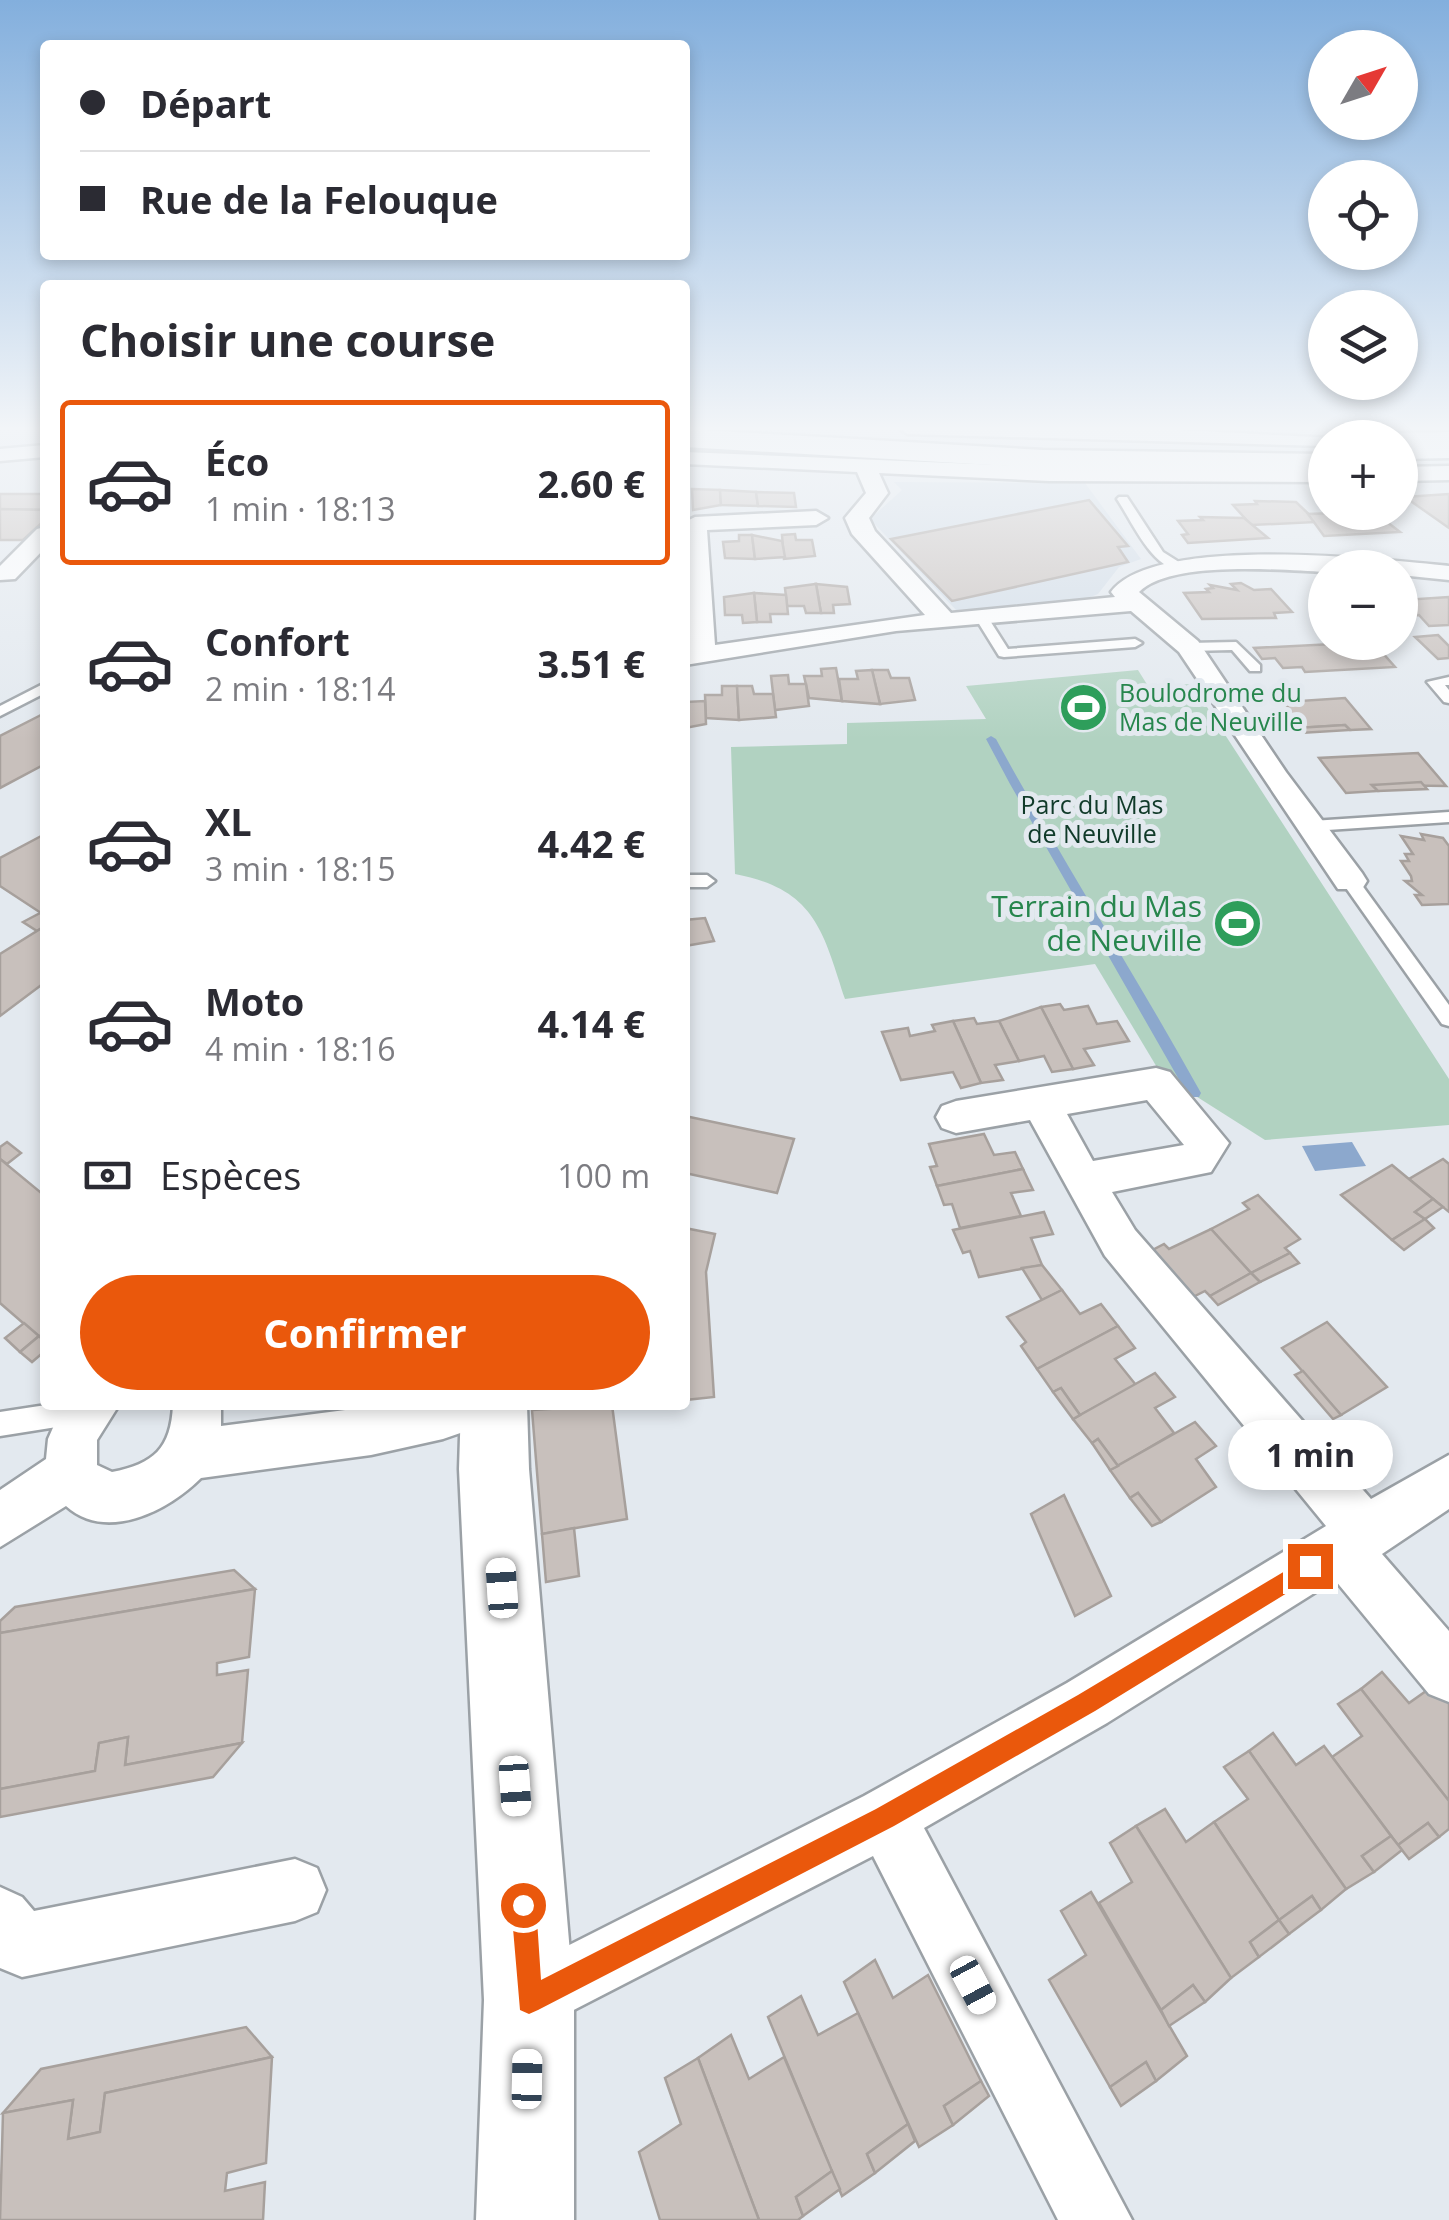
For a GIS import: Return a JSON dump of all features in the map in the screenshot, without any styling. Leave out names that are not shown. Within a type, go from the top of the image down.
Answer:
[{"type":"main road","points":[[494,1410],[494,1469],[529,2000],[524,2220]]},
{"type":"street","points":[[690,532],[694,657],[894,626],[1133,603]]},
{"type":"street","points":[[863,532],[944,621]]},
{"type":"street","points":[[12,575],[40,540]]},
{"type":"street","points":[[1308,568],[1178,567],[1140,573],[1124,592],[1190,647],[1350,881]]},
{"type":"street","points":[[1418,570],[1449,574]]},
{"type":"street","points":[[956,1117],[1156,1083],[1209,1142],[1196,1160],[1082,1180]]},
{"type":"street","points":[[1040,1102],[1120,1243],[1355,1541],[1449,1674]]},
{"type":"street","points":[[90,1410],[72,1441],[72,1472],[80,1486],[114,1499],[156,1486],[188,1455],[197,1436],[197,1410]]},
{"type":"street","points":[[188,1455],[418,1420],[458,1410]]},
{"type":"street","points":[[0,1521],[72,1472]]},
{"type":"street","points":[[529,2000],[885,1818],[1086,1703],[1449,1480]]},
{"type":"street","points":[[885,1818],[1096,2220]]},
{"type":"street","points":[[0,1919],[22,1945],[295,1890]]},
{"type":"lane","points":[[1145,532],[1160,554],[1178,567]]},
{"type":"lane","points":[[982,618],[1004,653],[1136,643]]},
{"type":"lane","points":[[1190,647],[1236,646],[1255,668]]},
{"type":"lane","points":[[1449,682],[1434,682],[1449,699]]},
{"type":"lane","points":[[0,712],[40,690]]},
{"type":"lane","points":[[1312,826],[1449,817]]},
{"type":"lane","points":[[690,881],[707,881]]},
{"type":"lane","points":[[1350,881],[1449,1019]]},
{"type":"lane","points":[[0,1424],[76,1410]]},
{"type":"shaded area","points":[[882,532],[1121,532],[1141,559],[1119,567],[1098,594],[1070,605],[956,610]]},
{"type":"green space","name":"Parc du Mas de Neuville","points":[[1138,670],[1148,686],[1192,684],[1449,1079],[1449,1125],[1265,1140],[1161,1074],[1095,964],[845,999],[822,934],[799,902],[783,890],[735,874],[731,747],[847,744],[847,723],[986,719],[966,686]]},
{"type":"water","points":[[1352,1142],[1366,1166],[1315,1171],[1302,1146]]},
{"type":"building","points":[[0,532],[32,532],[23,540],[0,540]]},
{"type":"building","points":[[929,532],[1116,532],[1128,546],[1118,547],[1128,562],[952,601],[891,539]]},
{"type":"building","points":[[1186,532],[1260,532],[1268,538],[1188,543],[1182,535],[1188,534]]},
{"type":"building","points":[[1321,532],[1399,532],[1324,536]]},
{"type":"building","points":[[795,534],[796,540],[812,540],[815,556],[784,559],[782,535]]},
{"type":"building","points":[[739,535],[752,535],[755,559],[725,558],[723,542],[739,541]]},
{"type":"building","points":[[752,535],[782,541],[785,557],[755,559]]},
{"type":"building","points":[[1241,583],[1254,590],[1271,589],[1292,612],[1274,613],[1276,618],[1202,619],[1184,593],[1209,592],[1206,589],[1213,588],[1210,585],[1237,590],[1231,584]]},
{"type":"building","points":[[816,584],[847,587],[850,604],[833,605],[834,613],[821,613]]},
{"type":"building","points":[[816,584],[821,613],[806,613],[804,606],[787,606],[785,588]]},
{"type":"building","points":[[754,593],[786,595],[788,614],[770,614],[771,622],[757,622]]},
{"type":"building","points":[[754,593],[757,622],[743,623],[742,615],[725,615],[724,597]]},
{"type":"building","points":[[1449,597],[1449,625],[1429,626],[1419,615],[1418,599]]},
{"type":"building","points":[[1438,635],[1449,646],[1449,658],[1438,659],[1418,637]]},
{"type":"building","points":[[1308,645],[1308,660],[1389,660],[1395,667],[1305,672],[1302,667],[1283,668],[1275,658],[1262,659],[1254,648]]},
{"type":"building","points":[[836,668],[842,701],[809,698],[804,676],[822,676],[821,669]]},
{"type":"building","points":[[872,670],[888,670],[891,678],[909,678],[915,700],[880,704]]},
{"type":"building","points":[[872,670],[880,704],[842,701],[839,679],[858,679],[856,671]]},
{"type":"building","points":[[788,675],[789,684],[806,684],[809,706],[775,710],[771,676]]},
{"type":"building","points":[[722,686],[737,686],[739,720],[706,718],[705,695],[722,695]]},
{"type":"building","points":[[737,686],[752,686],[754,694],[773,694],[776,717],[739,720]]},
{"type":"building","points":[[1345,698],[1371,729],[1350,730],[1345,725],[1296,728],[1282,710],[1290,710],[1284,702]]},
{"type":"building","points":[[705,701],[706,724],[690,727],[690,702]]},
{"type":"building","points":[[40,716],[40,767],[0,788],[0,736]]},
{"type":"building","points":[[1345,725],[1350,730],[1300,733],[1296,728]]},
{"type":"building","points":[[1418,753],[1446,786],[1372,785],[1378,791],[1346,793],[1319,758]]},
{"type":"building","points":[[1421,782],[1427,789],[1378,791],[1372,785]]},
{"type":"building","points":[[1421,834],[1443,838],[1449,846],[1449,904],[1422,905],[1415,895],[1422,895],[1405,881],[1412,881],[1401,861],[1409,861],[1405,854],[1413,854],[1401,836],[1424,840]]},
{"type":"building","points":[[40,837],[40,912],[0,886],[0,858]]},
{"type":"building","points":[[40,913],[37,931],[23,922]]},
{"type":"building","points":[[705,918],[714,941],[690,945],[690,920]]},
{"type":"building","points":[[40,929],[40,986],[0,1016],[0,954]]},
{"type":"building","points":[[1060,1004],[1064,1010],[1088,1006],[1097,1024],[1117,1021],[1129,1041],[1084,1049],[1094,1065],[1073,1069],[1041,1007]]},
{"type":"building","points":[[1041,1007],[1073,1069],[1052,1072],[1044,1056],[1019,1061],[999,1021]]},
{"type":"building","points":[[974,1018],[977,1024],[999,1021],[1019,1061],[995,1065],[1003,1080],[981,1083],[953,1021]]},
{"type":"building","points":[[953,1021],[981,1083],[961,1088],[953,1072],[901,1080],[882,1032],[908,1028],[910,1036],[935,1031],[932,1025]]},
{"type":"building","points":[[690,1117],[794,1139],[777,1193],[690,1174]]},
{"type":"building","points":[[984,1134],[994,1155],[1015,1152],[1023,1169],[937,1186],[930,1167],[937,1166],[929,1144]]},
{"type":"building","points":[[7,1142],[21,1153],[7,1164],[0,1159],[0,1147]]},
{"type":"building","points":[[0,1159],[40,1192],[40,1338],[0,1303]]},
{"type":"building","points":[[1443,1159],[1449,1164],[1449,1212],[1409,1179]]},
{"type":"building","points":[[1392,1165],[1433,1199],[1415,1212],[1425,1219],[1392,1240],[1341,1195]]},
{"type":"building","points":[[1023,1169],[1033,1190],[1011,1193],[1021,1216],[960,1228],[952,1204],[944,1205],[937,1186]]},
{"type":"building","points":[[1258,1195],[1300,1239],[1285,1248],[1290,1253],[1251,1273],[1211,1229],[1249,1209],[1243,1203]]},
{"type":"building","points":[[1433,1199],[1443,1207],[1425,1219],[1415,1212]]},
{"type":"building","points":[[1044,1212],[1053,1234],[1031,1238],[1042,1265],[979,1277],[970,1251],[963,1253],[953,1230]]},
{"type":"building","points":[[1425,1219],[1434,1228],[1404,1250],[1392,1240]]},
{"type":"building","points":[[690,1229],[715,1234],[706,1272],[714,1397],[690,1399]]},
{"type":"building","points":[[1211,1229],[1251,1273],[1210,1296],[1205,1291],[1187,1300],[1147,1253],[1164,1244],[1169,1249]]},
{"type":"building","points":[[1290,1253],[1299,1263],[1260,1282],[1251,1273]]},
{"type":"building","points":[[1042,1265],[1062,1290],[1042,1300],[1022,1268]]},
{"type":"building","points":[[1251,1273],[1260,1282],[1218,1305],[1210,1296]]},
{"type":"building","points":[[1062,1290],[1080,1314],[1101,1304],[1118,1326],[1037,1369],[1021,1346],[1026,1342],[1007,1317]]},
{"type":"building","points":[[1327,1322],[1387,1387],[1341,1415],[1282,1348]]},
{"type":"building","points":[[24,1323],[39,1336],[20,1352],[5,1338]]},
{"type":"building","points":[[1118,1326],[1135,1348],[1115,1359],[1136,1385],[1080,1415],[1061,1388],[1053,1392],[1037,1369]]},
{"type":"building","points":[[40,1337],[40,1355],[32,1362],[20,1352]]},
{"type":"building","points":[[1303,1371],[1341,1415],[1333,1419],[1295,1375]]},
{"type":"building","points":[[1155,1373],[1175,1397],[1155,1408],[1174,1433],[1118,1466],[1098,1439],[1092,1443],[1073,1419]]},
{"type":"building","points":[[1061,1388],[1080,1415],[1073,1419],[1053,1392]]},
{"type":"building","points":[[532,1410],[613,1410],[627,1519],[542,1534]]},
{"type":"building","points":[[1195,1422],[1216,1446],[1196,1459],[1216,1487],[1161,1522],[1138,1493],[1130,1498],[1110,1470]]},
{"type":"building","points":[[1098,1439],[1118,1466],[1110,1470],[1092,1443]]},
{"type":"building","points":[[1138,1493],[1161,1522],[1152,1526],[1130,1498]]},
{"type":"building","points":[[1064,1495],[1111,1596],[1075,1616],[1031,1514]]},
{"type":"building","points":[[574,1528],[579,1576],[546,1582],[542,1534]]},
{"type":"building","points":[[234,1570],[255,1589],[0,1633],[0,1621],[15,1607]]},
{"type":"building","points":[[255,1589],[249,1657],[217,1663],[217,1675],[248,1670],[242,1743],[125,1765],[128,1737],[99,1743],[95,1771],[0,1789],[0,1633]]},
{"type":"building","points":[[1382,1672],[1409,1703],[1436,1684],[1449,1700],[1449,1801],[1361,1689]]},
{"type":"building","points":[[1361,1689],[1449,1801],[1449,1829],[1439,1837],[1428,1823],[1398,1845],[1332,1757],[1362,1736],[1338,1704]]},
{"type":"building","points":[[1273,1733],[1296,1765],[1324,1746],[1391,1836],[1362,1856],[1374,1872],[1346,1889],[1249,1751]]},
{"type":"building","points":[[128,1737],[125,1765],[242,1743],[213,1777],[0,1817],[0,1789],[95,1771],[99,1743]]},
{"type":"building","points":[[1249,1751],[1346,1889],[1321,1910],[1312,1896],[1279,1920],[1214,1822],[1248,1799],[1224,1767]]},
{"type":"building","points":[[1165,1809],[1186,1842],[1214,1822],[1279,1920],[1250,1942],[1259,1957],[1231,1978],[1136,1826]]},
{"type":"building","points":[[1428,1823],[1439,1837],[1409,1859],[1398,1845]]},
{"type":"building","points":[[1136,1826],[1231,1978],[1205,2002],[1193,1985],[1161,2010],[1099,1903],[1132,1882],[1110,1843]]},
{"type":"building","points":[[1391,1836],[1402,1850],[1374,1872],[1362,1856]]},
{"type":"building","points":[[1091,1892],[1187,2056],[1156,2081],[1146,2062],[1110,2087],[1049,1980],[1086,1955],[1061,1911]]},
{"type":"building","points":[[1312,1896],[1321,1910],[1289,1934],[1279,1920]]},
{"type":"building","points":[[1279,1920],[1289,1934],[1259,1957],[1250,1942]]},
{"type":"building","points":[[875,1960],[893,1998],[928,1975],[981,2081],[944,2106],[953,2125],[919,2147],[844,1982]]},
{"type":"building","points":[[1193,1985],[1205,2002],[1169,2026],[1161,2010]]},
{"type":"building","points":[[801,1996],[818,2035],[858,2013],[908,2124],[867,2154],[875,2173],[842,2196],[768,2017]]},
{"type":"building","points":[[246,2027],[272,2057],[105,2093],[100,2132],[68,2139],[73,2100],[3,2113],[41,2069]]},
{"type":"building","points":[[731,2035],[749,2079],[784,2057],[832,2171],[796,2197],[803,2216],[798,2220],[759,2220],[698,2058]]},
{"type":"building","points":[[272,2057],[266,2163],[227,2173],[225,2191],[265,2182],[263,2220],[0,2220],[3,2113],[73,2100],[68,2139],[100,2132],[105,2093]]},
{"type":"building","points":[[698,2058],[759,2220],[660,2220],[639,2152],[681,2124],[665,2078]]},
{"type":"building","points":[[1146,2062],[1156,2081],[1121,2106],[1110,2087]]},
{"type":"building","points":[[981,2081],[989,2096],[953,2125],[944,2106]]},
{"type":"building","points":[[908,2124],[915,2141],[875,2173],[867,2154]]},
{"type":"building","points":[[832,2171],[840,2189],[803,2216],[796,2197]]},
{"type":"waterway","points":[[991,739],[1194,1093]]},
{"type":"place","name":"Boulodrome du Mas de Neuville","points":[[1084,707]]},
{"type":"place","name":"Terrain du Mas de Neuville","points":[[1237,924]]},
{"type":"route","points":[[523,1905],[529,2000],[885,1818],[1086,1703],[1310,1566]]}]
